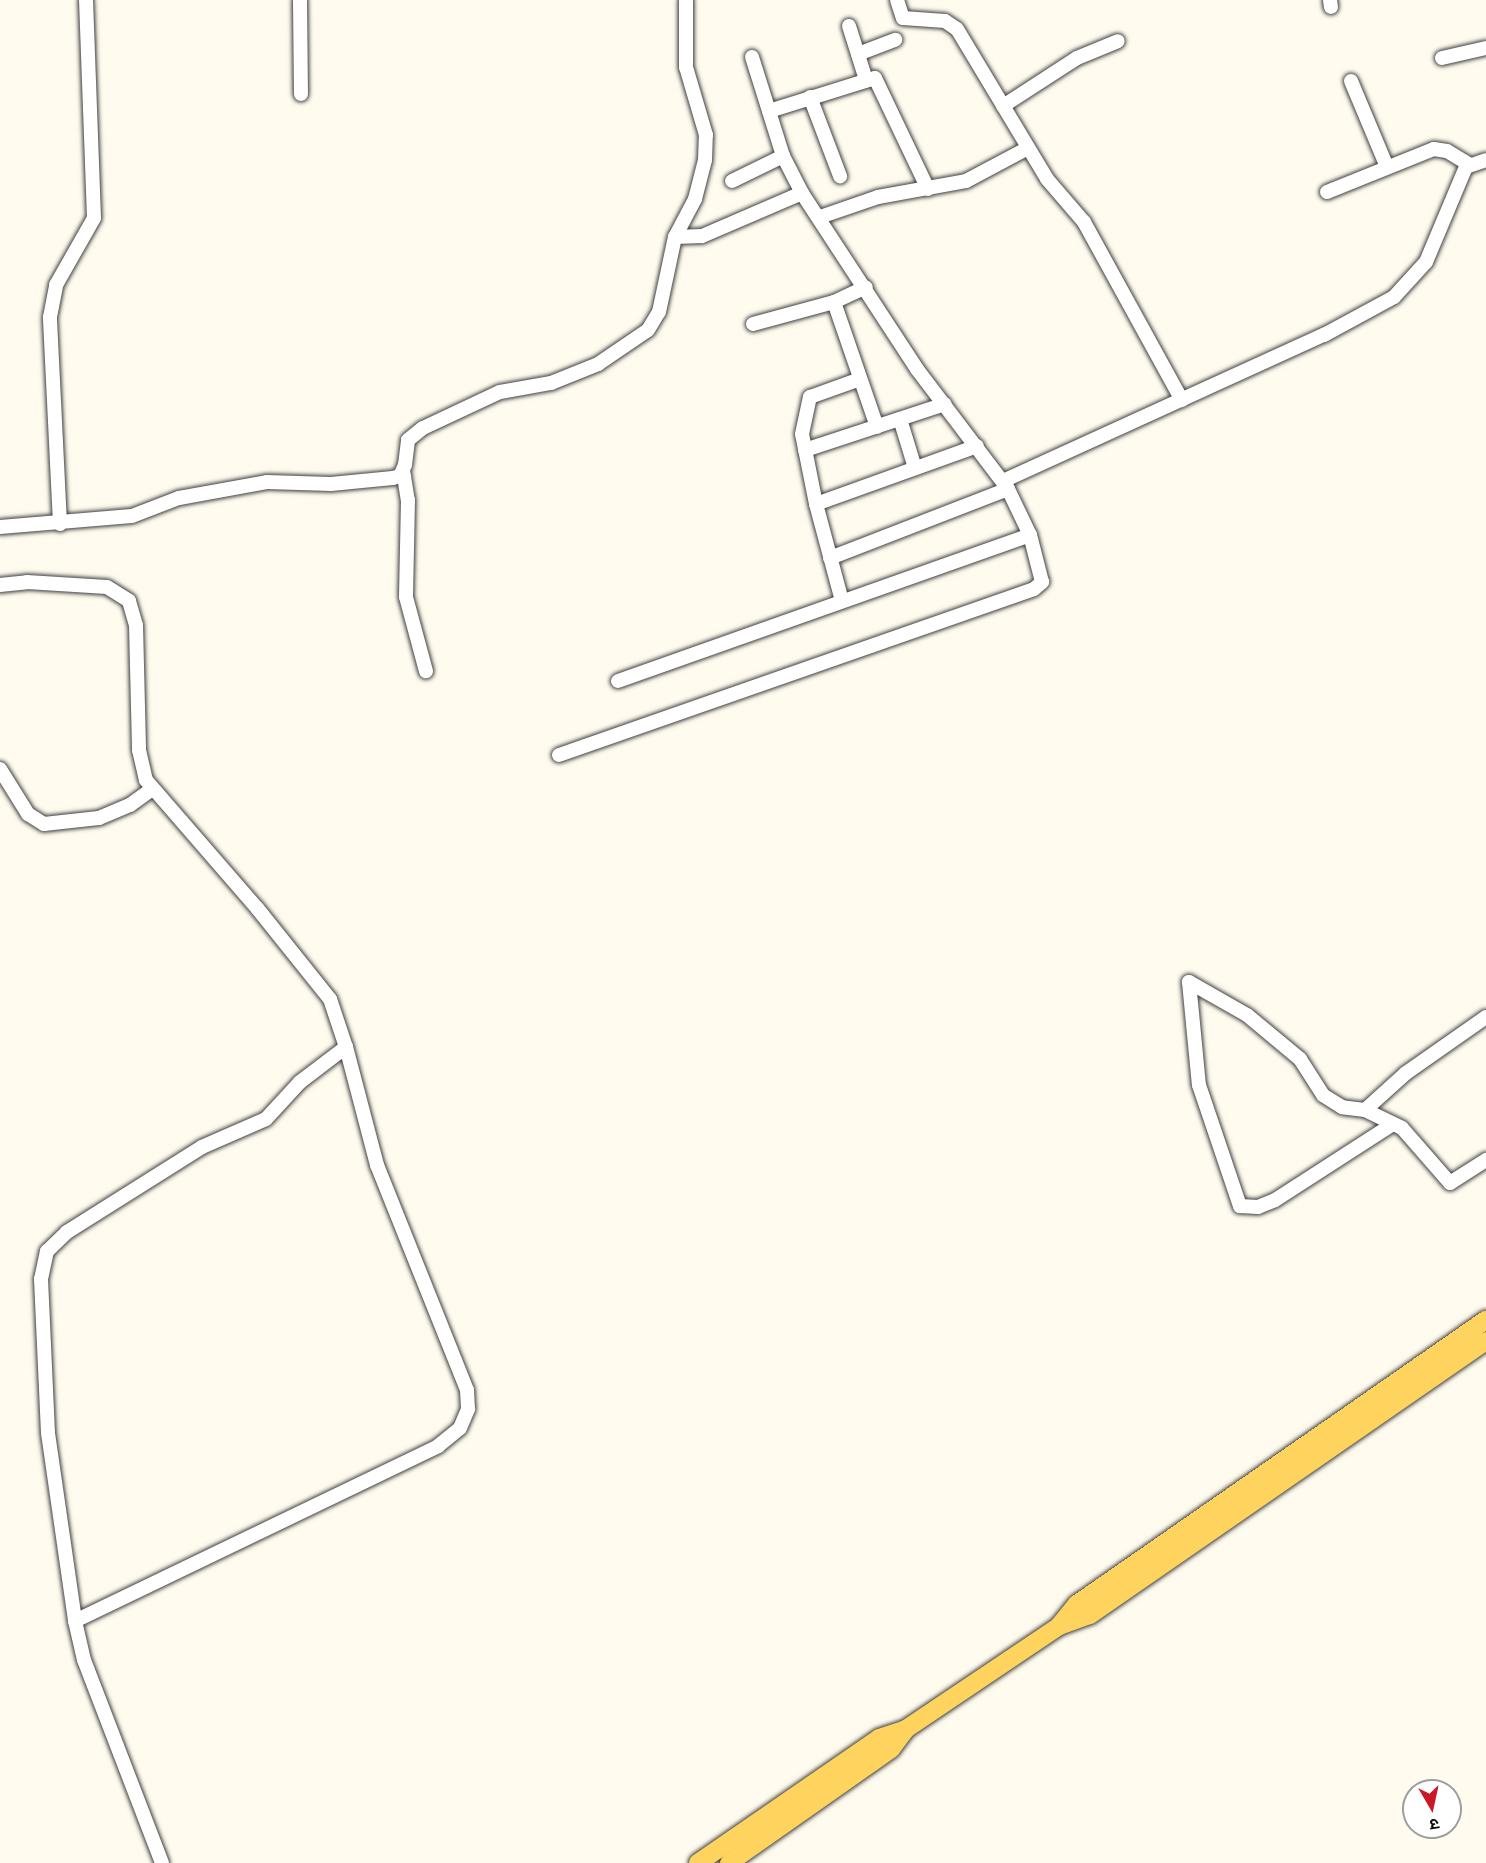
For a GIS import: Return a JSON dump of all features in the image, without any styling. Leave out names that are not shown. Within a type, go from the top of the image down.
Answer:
[{"type":"main road","points":[[1059,1626],[1077,1604],[1486,1320]]},
{"type":"main road","points":[[698,1863],[879,1738],[906,1729],[1059,1626],[1090,1616],[1486,1341]]},
{"type":"main road","points":[[729,1863],[891,1749],[906,1729]]},
{"type":"street","points":[[60,524],[50,317],[56,285],[94,218],[86,0]]},
{"type":"street","points":[[300,0],[301,94]]},
{"type":"street","points":[[426,671],[406,597],[408,500],[404,468],[405,447],[423,428],[501,392],[551,382],[598,364],[648,330],[660,312],[705,160],[706,135],[686,67],[686,0]]},
{"type":"street","points":[[897,0],[903,18],[952,23],[1051,185],[1084,222],[1182,400]]},
{"type":"street","points":[[849,26],[866,80]]},
{"type":"street","points":[[858,54],[895,40]]},
{"type":"street","points":[[1003,105],[1068,63],[1118,41]]},
{"type":"street","points":[[1442,58],[1486,48]]},
{"type":"street","points":[[559,755],[1034,589],[1043,578],[1030,535],[1006,485],[917,369],[866,287],[802,193],[783,156],[752,57]]},
{"type":"street","points":[[769,111],[875,78],[880,84],[928,189]]},
{"type":"street","points":[[1351,81],[1387,167]]},
{"type":"street","points":[[810,98],[840,176]]},
{"type":"street","points":[[820,217],[878,197],[972,179],[1028,148]]},
{"type":"street","points":[[1327,192],[1387,167],[1441,149],[1469,164],[1486,160]]},
{"type":"street","points":[[732,181],[783,156]]},
{"type":"street","points":[[830,558],[1006,485],[1324,335],[1394,297],[1425,262],[1469,164]]},
{"type":"street","points":[[684,237],[802,193]]},
{"type":"street","points":[[753,324],[834,302],[866,287]]},
{"type":"street","points":[[834,302],[877,427]]},
{"type":"street","points":[[842,601],[816,504],[802,436],[807,400],[860,378]]},
{"type":"street","points":[[805,450],[945,404]]},
{"type":"street","points":[[900,419],[915,468]]},
{"type":"street","points":[[816,504],[977,446]]},
{"type":"street","points":[[0,527],[60,524],[132,516],[179,498],[267,482],[345,483],[393,478],[404,468]]},
{"type":"street","points":[[618,681],[1030,535]]},
{"type":"street","points":[[0,585],[27,582],[107,587],[129,601],[136,625],[139,750],[151,790],[257,908],[330,999],[346,1047],[377,1165],[467,1390],[468,1409],[460,1428],[438,1446],[75,1621]]},
{"type":"street","points":[[0,770],[28,814],[44,824],[99,818],[130,805],[151,790]]},
{"type":"street","points":[[1393,1124],[1275,1200],[1258,1208],[1240,1206],[1199,1085],[1189,982],[1247,1015],[1300,1059],[1323,1095],[1342,1107],[1365,1110],[1402,1128],[1450,1183],[1486,1160]]},
{"type":"street","points":[[1365,1110],[1406,1073],[1486,1017]]},
{"type":"street","points":[[162,1863],[84,1660],[75,1621],[48,1433],[41,1278],[47,1251],[66,1232],[202,1147],[266,1119],[300,1082],[346,1047]]}]
